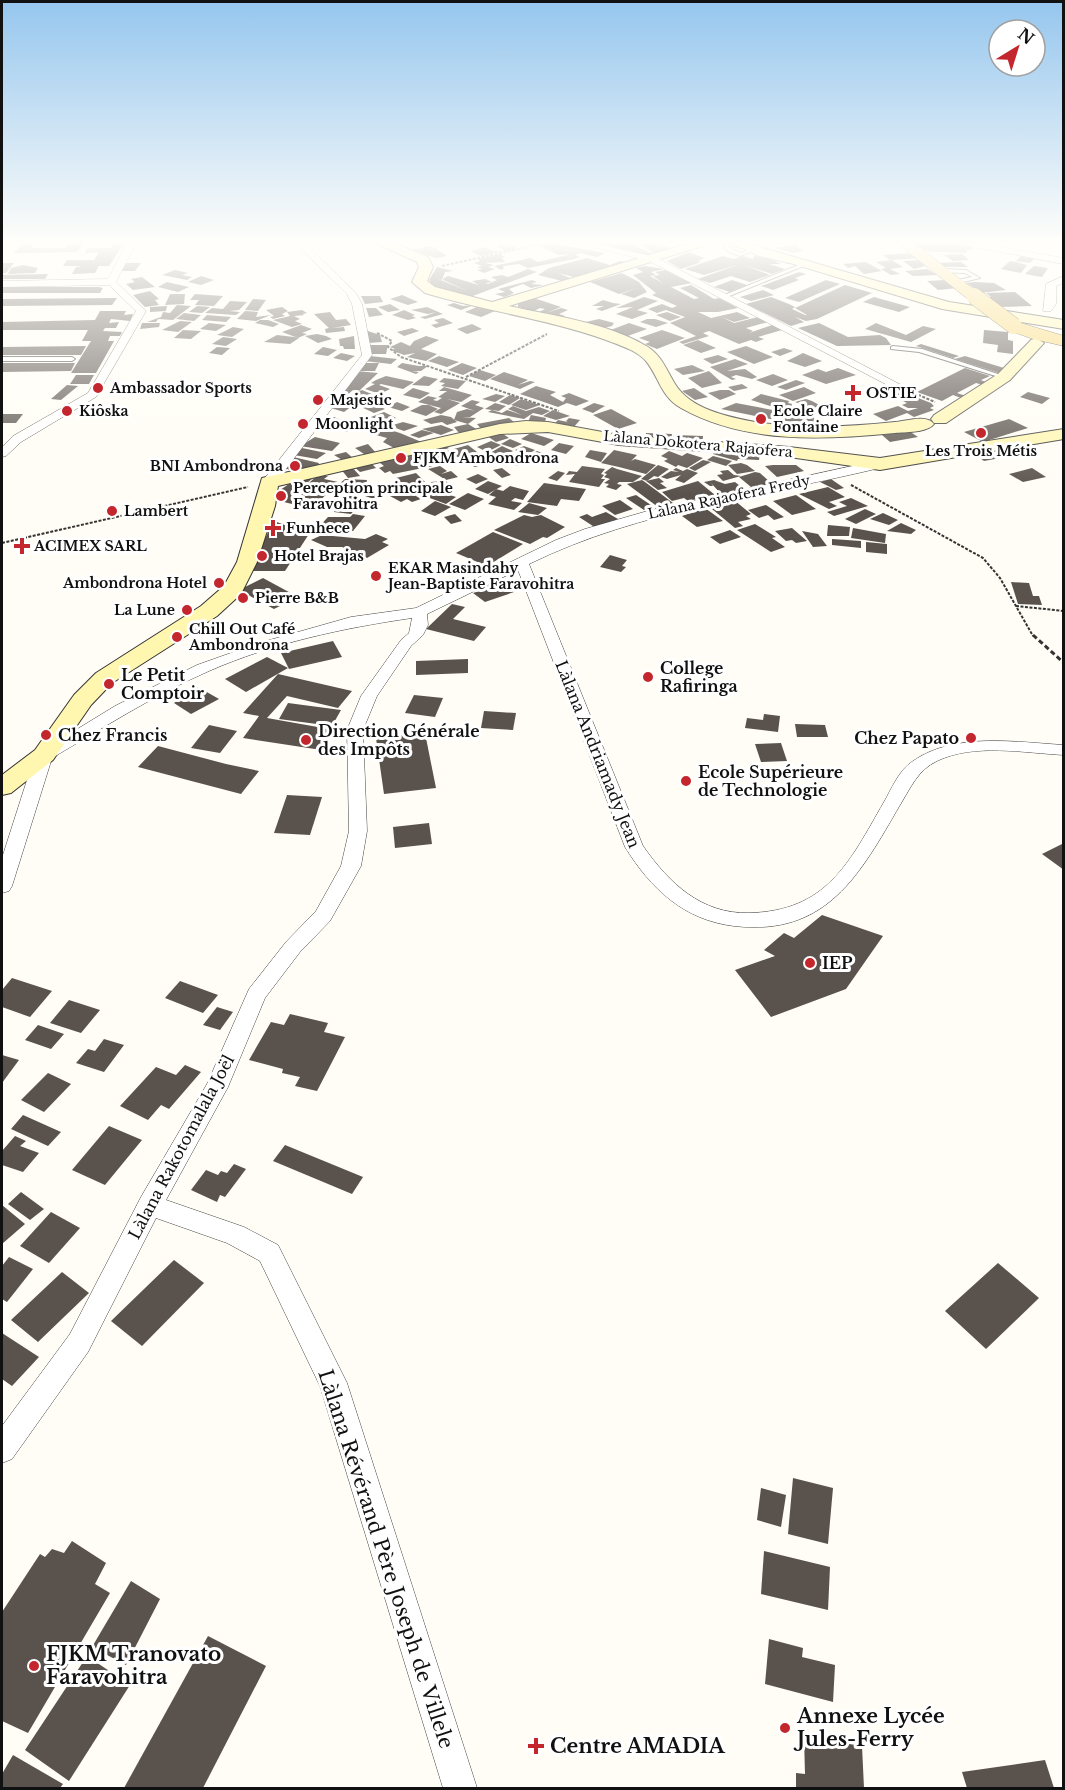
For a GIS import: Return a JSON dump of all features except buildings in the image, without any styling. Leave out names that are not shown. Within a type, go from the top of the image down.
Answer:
[{"type":"street","points":[[2,453],[21,436],[92,395],[132,327]]},
{"type":"street","points":[[570,327],[645,351],[657,362],[665,387],[679,400],[703,414],[732,424],[770,429],[835,431],[878,430],[938,422],[1004,377],[1046,328]]},
{"type":"street","points":[[784,327],[902,388]]},
{"type":"street","points":[[2,886],[44,755],[82,700],[104,678],[209,611],[233,589],[247,562],[265,506],[269,482],[346,379],[367,355],[363,328]]},
{"type":"street","points":[[938,422],[945,444],[944,453]]},
{"type":"street","points":[[880,464],[932,450],[937,438],[938,422]]},
{"type":"street","name":"Làlana Dokotera Rajaofera","points":[[269,482],[500,429],[526,426],[563,429],[629,441],[789,452],[880,464]]},
{"type":"street","name":"Làlana Rajaofera Fredy","points":[[44,755],[120,710],[203,668],[264,646],[351,622],[420,612],[561,543],[622,521],[880,464],[1064,434]]},
{"type":"street","points":[[2,436],[21,436]]},
{"type":"street","name":"Làlana Andriamady Jean","points":[[522,564],[634,847],[654,878],[676,897],[700,911],[727,919],[761,921],[792,917],[821,903],[851,868],[916,766],[945,752],[983,747],[1064,750]]},
{"type":"street","name":"Làlana Rakotomalala Joël","points":[[2,1449],[79,1343],[150,1205],[217,1087],[256,995],[293,947],[323,916],[351,866],[358,831],[355,730],[369,696],[415,635],[420,625],[420,612]]},
{"type":"street","points":[[2,787],[44,755]]},
{"type":"street","name":"Làlana Révérand Père Joseph de Villele","points":[[150,1205],[235,1235],[269,1253],[333,1383],[460,1788]]},
{"type":"lane","points":[[893,348],[920,350],[1004,377]]},
{"type":"lane","points":[[2,359],[72,359]]},
{"type":"path","points":[[465,377],[562,327]]},
{"type":"path","points":[[363,328],[392,341],[388,347],[399,357],[465,377],[567,414]]},
{"type":"path","points":[[902,388],[938,422]]},
{"type":"path","points":[[833,475],[983,558],[1000,578],[1035,639],[1064,663]]},
{"type":"path","points":[[2,543],[269,482]]},
{"type":"path","points":[[1016,605],[1064,611]]},
{"type":"place","name":"Ambassador Sports","points":[[98,388]]},
{"type":"place","name":"OSTIE","points":[[853,393]]},
{"type":"place","name":"Majestic","points":[[318,400]]},
{"type":"place","name":"Kiôska","points":[[67,411]]},
{"type":"place","name":"Ecole Claire Fontaine","points":[[761,419]]},
{"type":"place","name":"Moonlight","points":[[303,424]]},
{"type":"place","name":"Les Trois Métis","points":[[981,433]]},
{"type":"place","name":"FJKM Ambondrona","points":[[401,458]]},
{"type":"place","name":"BNI Ambondrona","points":[[295,466]]},
{"type":"place","name":"Perception principale Faravohitra","points":[[281,496]]},
{"type":"place","name":"Lambert","points":[[112,511]]},
{"type":"place","name":"Funhece","points":[[273,528]]},
{"type":"place","name":"ACIMEX SARL","points":[[22,546]]},
{"type":"place","name":"Hotel Brajas","points":[[262,556]]},
{"type":"place","name":"EKAR Masindahy Jean-Baptiste Faravohitra","points":[[376,576]]},
{"type":"place","name":"Ambondrona Hotel","points":[[219,583]]},
{"type":"place","name":"Pierre B&B","points":[[243,598]]},
{"type":"place","name":"La Lune","points":[[187,610]]},
{"type":"place","name":"Chill Out Café Ambondrona","points":[[177,637]]},
{"type":"place","name":"College Rafiringa","points":[[648,677]]},
{"type":"place","name":"Le Petit Comptoir","points":[[109,684]]},
{"type":"place","name":"Chez Francis","points":[[46,735]]},
{"type":"place","name":"Chez Papato","points":[[971,738]]},
{"type":"place","name":"Direction Générale des Impôts","points":[[306,740]]},
{"type":"place","name":"Ecole Supérieure de Technologie","points":[[686,781]]},
{"type":"place","name":"IEP","points":[[810,963]]},
{"type":"place","name":"FJKM Tranovato Faravohitra","points":[[34,1666]]},
{"type":"place","name":"Annexe Lycée Jules-Ferry","points":[[785,1728]]},
{"type":"place","name":"Centre AMADIA","points":[[536,1746]]}]
